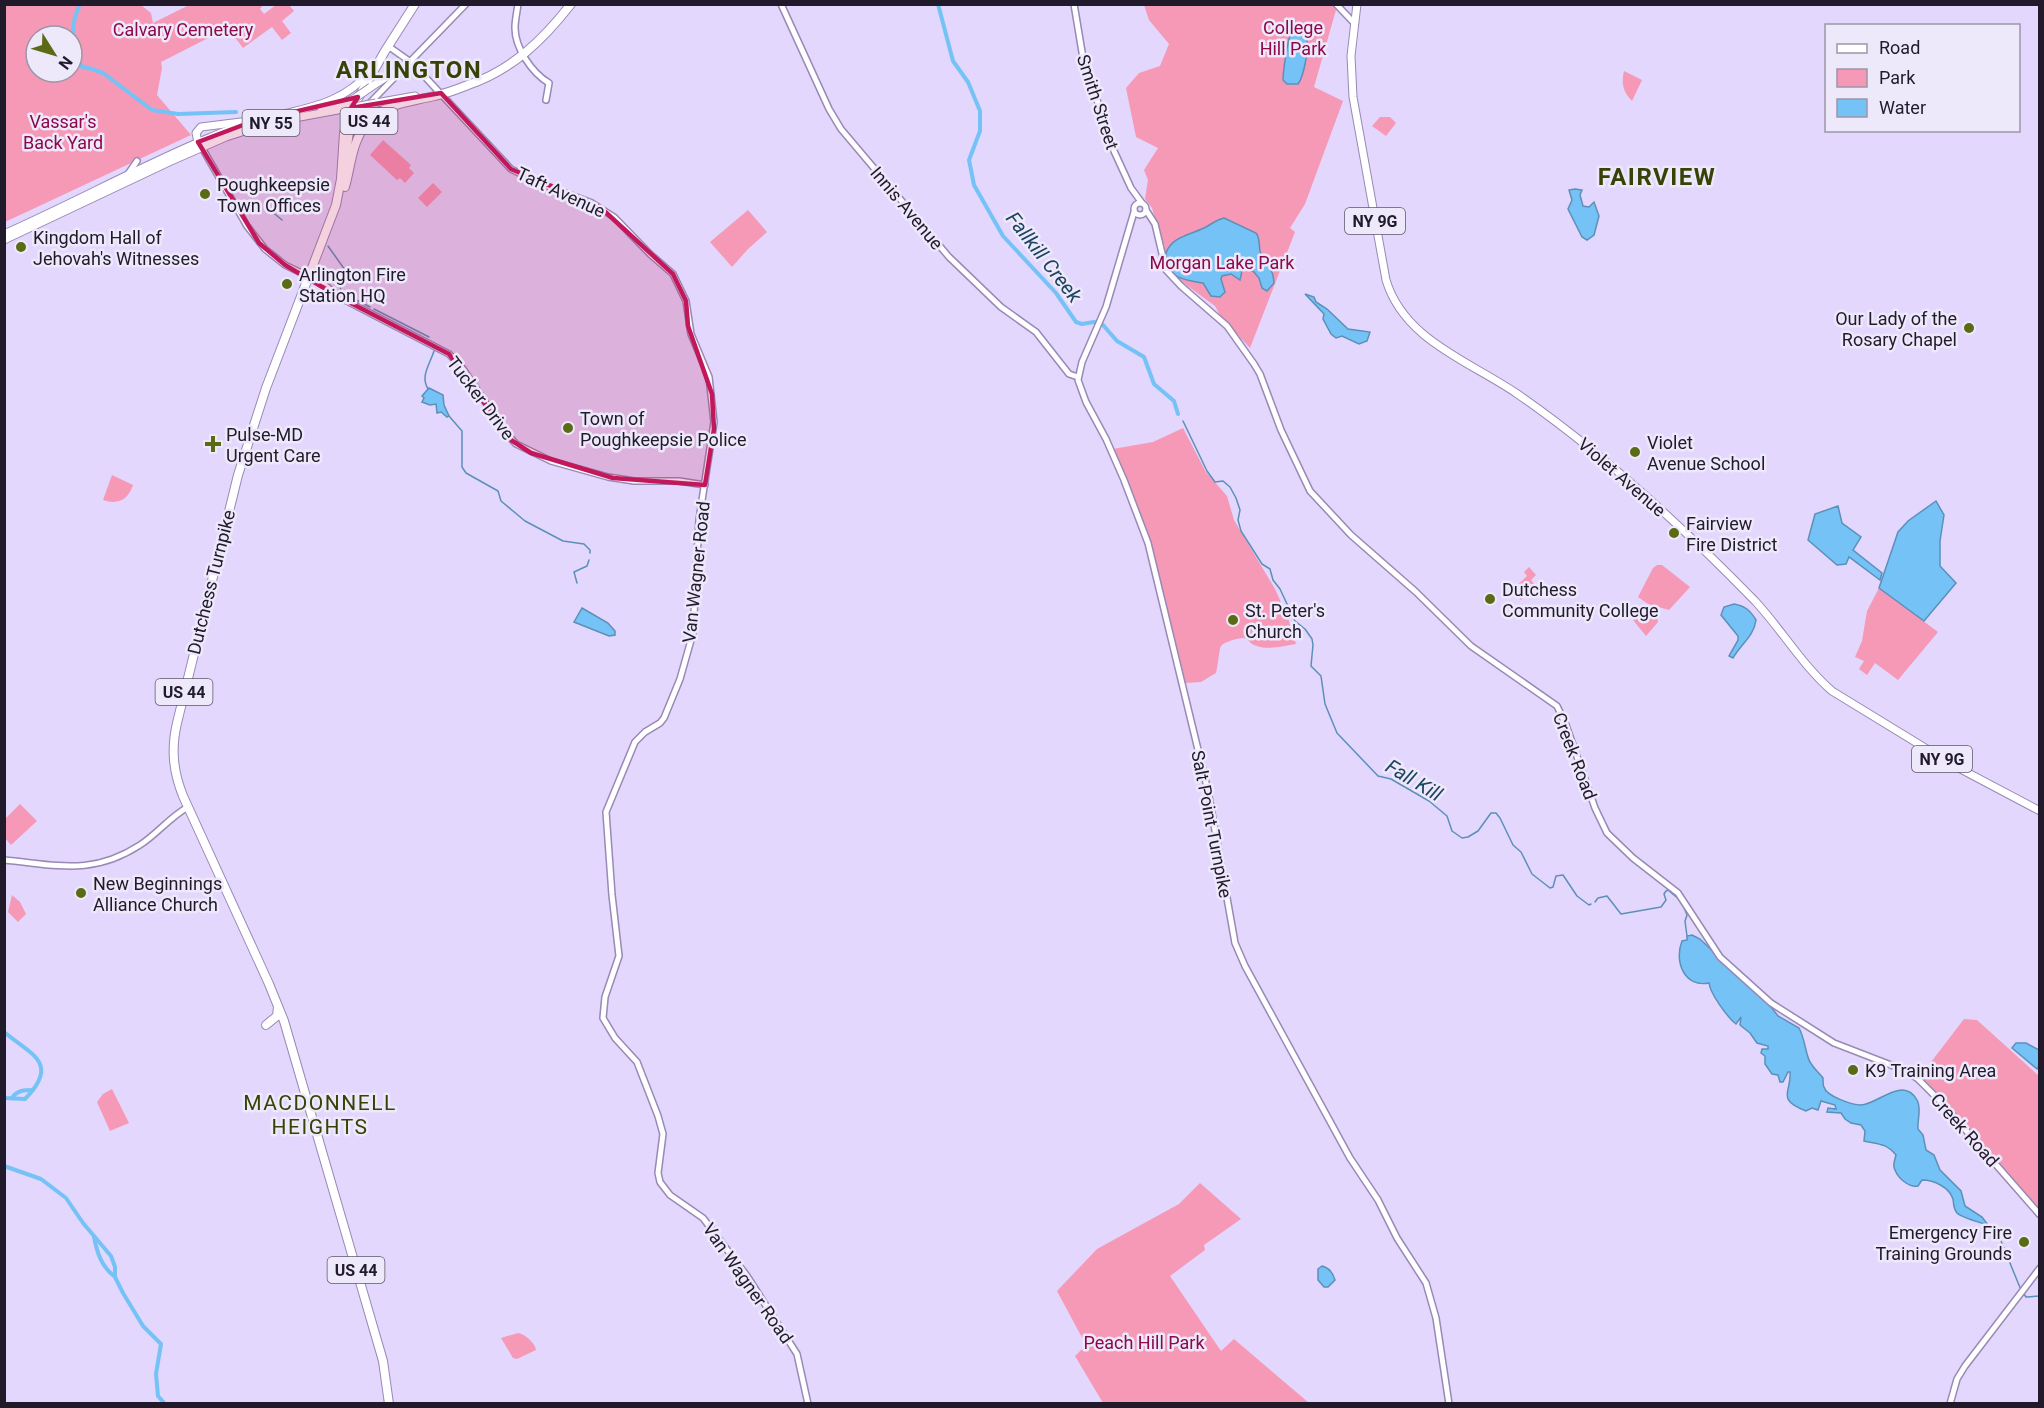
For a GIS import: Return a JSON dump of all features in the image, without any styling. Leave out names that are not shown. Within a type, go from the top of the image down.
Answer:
[{"type":"highway","name":"US 44","points":[[342,171],[348,117],[386,49],[415,4]]},
{"type":"highway","name":"US 44","points":[[343,193],[354,145],[368,121],[390,106],[438,95],[482,80],[524,55],[546,36],[571,4]]},
{"type":"highway","name":"Dutchess Turnpike","points":[[342,171],[335,208],[280,355],[236,483],[174,734],[173,754],[175,772],[188,807],[277,1003],[381,1356],[389,1404]]},
{"type":"highway","name":"Dutchess Turnpike","points":[[310,277],[336,218],[343,193]]},
{"type":"highway","points":[[266,1025],[277,1016],[277,1003]]},
{"type":"main road","name":"NY 9G","points":[[1355,24],[1357,4]]},
{"type":"main road","name":"Violet Avenue","points":[[1355,24],[1351,68],[1353,97],[1387,284],[1398,308],[1413,327],[1429,340],[1530,403],[1634,484],[1758,604],[1818,678],[1832,691],[1953,765],[2040,811]]},
{"type":"main road","name":"NY 55","points":[[4,234],[141,168],[255,121],[320,106],[343,95],[365,77],[386,49]]},
{"type":"main road","points":[[283,114],[343,107],[407,63]]},
{"type":"main road","name":"NY 55","points":[[4,240],[200,144],[265,124],[343,107],[441,93]]},
{"type":"main road","points":[[200,144],[197,132],[203,127],[255,121]]},
{"type":"street","points":[[342,171],[346,137],[353,119],[366,102],[466,4]]},
{"type":"street","points":[[518,4],[515,33],[524,55],[537,73],[549,83],[546,100]]},
{"type":"street","name":"Innis Avenue","points":[[780,4],[829,109],[841,129],[950,257],[1001,307],[1036,332],[1072,376],[1078,377]]},
{"type":"street","name":"Smith Street","points":[[1074,4],[1083,58],[1118,161],[1136,195],[1141,213]]},
{"type":"street","points":[[1336,4],[1355,24]]},
{"type":"street","name":"Taft Avenue","points":[[386,49],[407,63],[441,93],[511,169],[539,183],[592,203],[614,218]]},
{"type":"street","points":[[343,193],[348,145],[356,121],[407,63]]},
{"type":"street","name":"Tucker Drive","points":[[200,144],[256,240],[281,262],[323,284],[340,298],[449,354],[458,362],[511,440],[531,453],[562,465],[613,478],[705,484]]},
{"type":"street","points":[[136,177],[141,168]]},
{"type":"street","points":[[1078,377],[1082,362],[1100,324],[1132,222],[1141,213],[1139,204]]},
{"type":"street","name":"Creek Road","points":[[1141,213],[1150,217],[1155,224],[1166,270],[1225,324],[1247,352],[1260,374],[1302,477],[1315,497],[1348,532],[1416,592],[1474,649],[1546,697],[1560,710],[1603,828],[1633,858],[1683,898],[1709,942],[1724,961],[1771,1003],[1848,1050],[1904,1070],[1918,1079],[1943,1104],[2040,1215]]},
{"type":"street","name":"Van Wagner Road","points":[[614,218],[650,254],[670,270],[677,280],[686,301],[688,326],[709,377],[714,429],[698,537],[693,633],[680,679],[662,721],[635,742],[606,812],[619,956],[605,997],[603,1018],[615,1038],[637,1062],[658,1116],[663,1134],[658,1173],[660,1182],[670,1195],[707,1222],[769,1310],[800,1359],[803,1388],[808,1404]]},
{"type":"street","points":[[1065,368],[1075,370],[1082,362]]},
{"type":"street","points":[[1065,368],[1086,402]]},
{"type":"street","name":"Salt Point Turnpike","points":[[1078,377],[1078,384],[1109,445],[1137,510],[1148,543],[1208,790],[1235,943],[1245,966],[1346,1150],[1426,1283],[1436,1318],[1449,1404]]},
{"type":"street","points":[[4,860],[77,867],[103,864],[139,845],[188,807]]},
{"type":"street","points":[[1950,1404],[1965,1366],[2040,1268]]},
{"type":"highlighted area","points":[[441,93],[511,169],[600,207],[673,274],[686,301],[688,326],[712,394],[714,429],[705,485],[613,478],[531,453],[511,440],[449,354],[341,298],[285,265],[259,243],[198,142],[251,122],[358,97],[351,108]]},
{"type":"green space","points":[[1331,4],[1336,10],[1314,87],[1343,101],[1305,204],[1290,228],[1295,232],[1250,348],[1221,317],[1215,306],[1170,273],[1160,250],[1165,246],[1152,208],[1145,199],[1148,180],[1144,170],[1158,148],[1136,137],[1126,88],[1139,73],[1160,66],[1169,44],[1149,20],[1144,5]]},
{"type":"green space","name":"Vassar's Back Yard","points":[[5,5],[141,5],[151,13],[153,23],[189,5],[263,5],[260,9],[264,14],[276,5],[289,5],[294,11],[282,21],[291,33],[282,40],[272,27],[243,48],[228,28],[161,62],[157,95],[191,135],[5,222]]},
{"type":"green space","points":[[1624,71],[1642,80],[1632,101],[1624,87]]},
{"type":"green space","points":[[1380,117],[1390,117],[1396,123],[1386,136],[1372,126]]},
{"type":"green space","points":[[383,140],[411,165],[409,168],[414,173],[405,183],[400,178],[397,180],[370,155]]},
{"type":"green space","points":[[433,183],[442,192],[427,207],[418,198]]},
{"type":"green space","points":[[748,210],[767,232],[732,267],[710,242]]},
{"type":"green space","points":[[1183,428],[1206,472],[1227,496],[1234,520],[1275,589],[1288,618],[1296,644],[1264,648],[1254,645],[1245,638],[1231,640],[1221,646],[1216,673],[1201,682],[1185,683],[1152,551],[1113,449],[1153,442]]},
{"type":"green space","points":[[112,475],[133,485],[125,498],[113,502],[103,500]]},
{"type":"green space","points":[[1662,565],[1690,587],[1669,610],[1648,604],[1638,597],[1653,568]]},
{"type":"green space","points":[[1529,567],[1536,575],[1531,580],[1536,586],[1521,600],[1511,591],[1527,576],[1524,572]]},
{"type":"green space","points":[[1879,588],[1938,632],[1898,680],[1875,663],[1867,675],[1859,669],[1864,661],[1855,657],[1862,641],[1867,611]]},
{"type":"green space","points":[[1635,611],[1657,618],[1658,622],[1646,636],[1633,620]]},
{"type":"green space","points":[[20,804],[37,821],[11,845],[5,838],[5,819]]},
{"type":"green space","points":[[12,895],[20,902],[26,914],[18,922],[8,912]]},
{"type":"green space","points":[[1964,1019],[1977,1020],[2039,1076],[2039,1215],[1918,1079]]},
{"type":"green space","points":[[112,1089],[129,1123],[110,1131],[97,1102],[103,1094]]},
{"type":"green space","name":"Peach Hill Park","points":[[1200,1183],[1241,1219],[1204,1245],[1205,1250],[1170,1276],[1221,1351],[1234,1339],[1309,1403],[1103,1403],[1075,1356],[1086,1345],[1057,1291],[1097,1249],[1179,1204]]},
{"type":"green space","points":[[518,1333],[529,1339],[536,1350],[517,1359],[513,1358],[501,1338]]},
{"type":"water","points":[[1299,29],[1304,31],[1307,40],[1304,68],[1298,84],[1287,84],[1283,80],[1289,40],[1292,31]]},
{"type":"water","points":[[1569,190],[1582,190],[1580,195],[1583,206],[1589,207],[1594,202],[1599,216],[1594,235],[1587,240],[1582,237],[1568,209],[1572,200]]},
{"type":"water","points":[[1224,218],[1258,236],[1261,254],[1266,259],[1273,275],[1274,283],[1267,291],[1262,288],[1259,278],[1253,271],[1245,269],[1242,271],[1240,280],[1231,274],[1222,276],[1225,292],[1220,297],[1211,296],[1203,283],[1183,279],[1172,273],[1169,268],[1166,253],[1177,239]]},
{"type":"water","points":[[1305,294],[1314,297],[1316,302],[1348,329],[1370,332],[1367,341],[1359,344],[1342,336],[1336,338],[1331,334],[1323,319],[1324,314]]},
{"type":"water","points":[[429,388],[443,395],[449,416],[441,412],[437,413],[436,404],[430,405],[422,402],[424,398],[422,396]]},
{"type":"water","points":[[1936,501],[1944,515],[1940,541],[1940,566],[1956,583],[1924,621],[1879,588],[1898,532],[1908,521]]},
{"type":"water","points":[[1838,506],[1842,523],[1861,537],[1853,550],[1882,573],[1880,580],[1849,557],[1846,564],[1837,565],[1808,540],[1815,514]]},
{"type":"water","points":[[1734,604],[1747,609],[1756,620],[1750,635],[1733,658],[1729,656],[1738,636],[1721,615],[1724,607]]},
{"type":"water","points":[[582,608],[608,623],[615,631],[615,635],[609,636],[574,622]]},
{"type":"water","points":[[1692,935],[1700,939],[1778,1016],[1799,1028],[1809,1060],[1823,1078],[1824,1086],[1829,1094],[1846,1102],[1861,1105],[1897,1091],[1905,1090],[1911,1093],[1918,1103],[1918,1129],[1923,1135],[1926,1150],[1934,1155],[1940,1170],[1961,1191],[1965,1206],[1982,1217],[1988,1225],[1957,1213],[1951,1195],[1940,1185],[1922,1180],[1918,1186],[1904,1182],[1894,1168],[1896,1155],[1885,1146],[1864,1141],[1865,1131],[1861,1125],[1851,1123],[1841,1113],[1827,1112],[1828,1108],[1836,1109],[1835,1105],[1821,1101],[1818,1110],[1812,1108],[1806,1111],[1791,1103],[1787,1094],[1790,1072],[1783,1082],[1780,1082],[1778,1075],[1772,1074],[1765,1064],[1765,1056],[1761,1053],[1762,1049],[1768,1049],[1768,1046],[1757,1043],[1740,1025],[1741,1017],[1736,1024],[1732,1021],[1716,999],[1709,983],[1693,981],[1683,971],[1679,957],[1682,941]]},
{"type":"water","points":[[2016,1043],[2026,1043],[2039,1050],[2037,1069],[2012,1048]]},
{"type":"water","points":[[1322,1266],[1331,1271],[1335,1280],[1328,1287],[1324,1287],[1318,1280],[1318,1269]]},
{"type":"waterway","points":[[80,4],[73,36],[82,67],[103,73],[152,110],[178,114],[236,112]]},
{"type":"waterway","name":"Fallkill Creek","points":[[938,4],[953,61],[968,82],[980,111],[980,131],[969,160],[974,185],[1003,236],[1056,293],[1076,322],[1082,324],[1094,322],[1103,325],[1117,341],[1144,357],[1154,384],[1174,401],[1178,414]]},
{"type":"waterway","points":[[270,210],[282,220]]},
{"type":"waterway","points":[[328,246],[345,270],[340,285],[341,292],[370,307]]},
{"type":"waterway","points":[[374,309],[429,337]]},
{"type":"waterway","points":[[428,389],[425,375],[434,351]]},
{"type":"waterway","points":[[449,416],[462,431],[462,467],[466,473],[498,491],[501,501],[525,521],[563,541],[584,544],[590,553]]},
{"type":"waterway","name":"Fall Kill","points":[[1183,421],[1207,471],[1215,482],[1223,481],[1230,487],[1240,510],[1238,520],[1241,531],[1262,564],[1270,569],[1273,580],[1280,589],[1295,621],[1312,639],[1311,666],[1321,676],[1325,704],[1337,733],[1378,776],[1391,779],[1429,801],[1447,816],[1452,831],[1462,838],[1478,831],[1491,813],[1496,813],[1532,874],[1550,888],[1553,887],[1556,876],[1563,875],[1577,896],[1589,905],[1591,904]]},
{"type":"waterway","points":[[577,583],[574,572],[587,566],[589,560]]},
{"type":"waterway","name":"Fall Kill","points":[[1595,902],[1598,898],[1607,896],[1621,914],[1661,907],[1666,900],[1664,894],[1668,890],[1681,901]]},
{"type":"waterway","name":"Fall Kill","points":[[1683,905],[1687,915],[1685,921],[1687,936]]},
{"type":"waterway","points":[[4,1032],[32,1054],[41,1068],[35,1087],[25,1099],[4,1098]]},
{"type":"waterway","points":[[12,1098],[24,1090],[33,1090]]},
{"type":"waterway","points":[[4,1166],[41,1179],[66,1198],[83,1223],[111,1256],[115,1267],[115,1277],[123,1293],[143,1326],[161,1344],[156,1374],[158,1396],[165,1404]]},
{"type":"waterway","name":"Fall Kill","points":[[1988,1225],[2001,1241],[2021,1290]]},
{"type":"waterway","points":[[94,1237],[100,1258],[114,1276]]},
{"type":"waterway","name":"Fall Kill","points":[[2024,1294],[2026,1297],[2040,1296]]},
{"type":"place","name":"Poughkeepsie Town Offices","points":[[205,194]]},
{"type":"place","name":"Kingdom Hall of Jehovah's Witnesses","points":[[21,247]]},
{"type":"place","name":"Arlington Fire Station HQ","points":[[287,284]]},
{"type":"place","name":"Our Lady of the Rosary Chapel","points":[[1969,328]]},
{"type":"place","name":"Town of Poughkeepsie Police","points":[[568,428]]},
{"type":"place","name":"Pulse-MD Urgent Care","points":[[213,444]]},
{"type":"place","name":"Violet Avenue School","points":[[1635,452]]},
{"type":"place","name":"Fairview Fire District","points":[[1674,533]]},
{"type":"place","name":"Dutchess Community College","points":[[1490,599]]},
{"type":"place","name":"St. Peter's Church","points":[[1233,620]]},
{"type":"place","name":"New Beginnings Alliance Church","points":[[81,893]]},
{"type":"place","name":"K9 Training Area","points":[[1853,1070]]},
{"type":"place","name":"Emergency Fire Training Grounds","points":[[2024,1242]]},
{"type":"district","name":"ARLINGTON","points":[[409,70]]},
{"type":"district","name":"FAIRVIEW","points":[[1657,177]]},
{"type":"district","name":"MACDONNELL HEIGHTS","points":[[320,1115]]},
{"type":"park label","name":"Calvary Cemetery","points":[[183,29]]},
{"type":"park label","name":"College Hill Park","points":[[1293,37]]},
{"type":"park label","name":"Morgan Lake Park","points":[[1222,262]]}]
